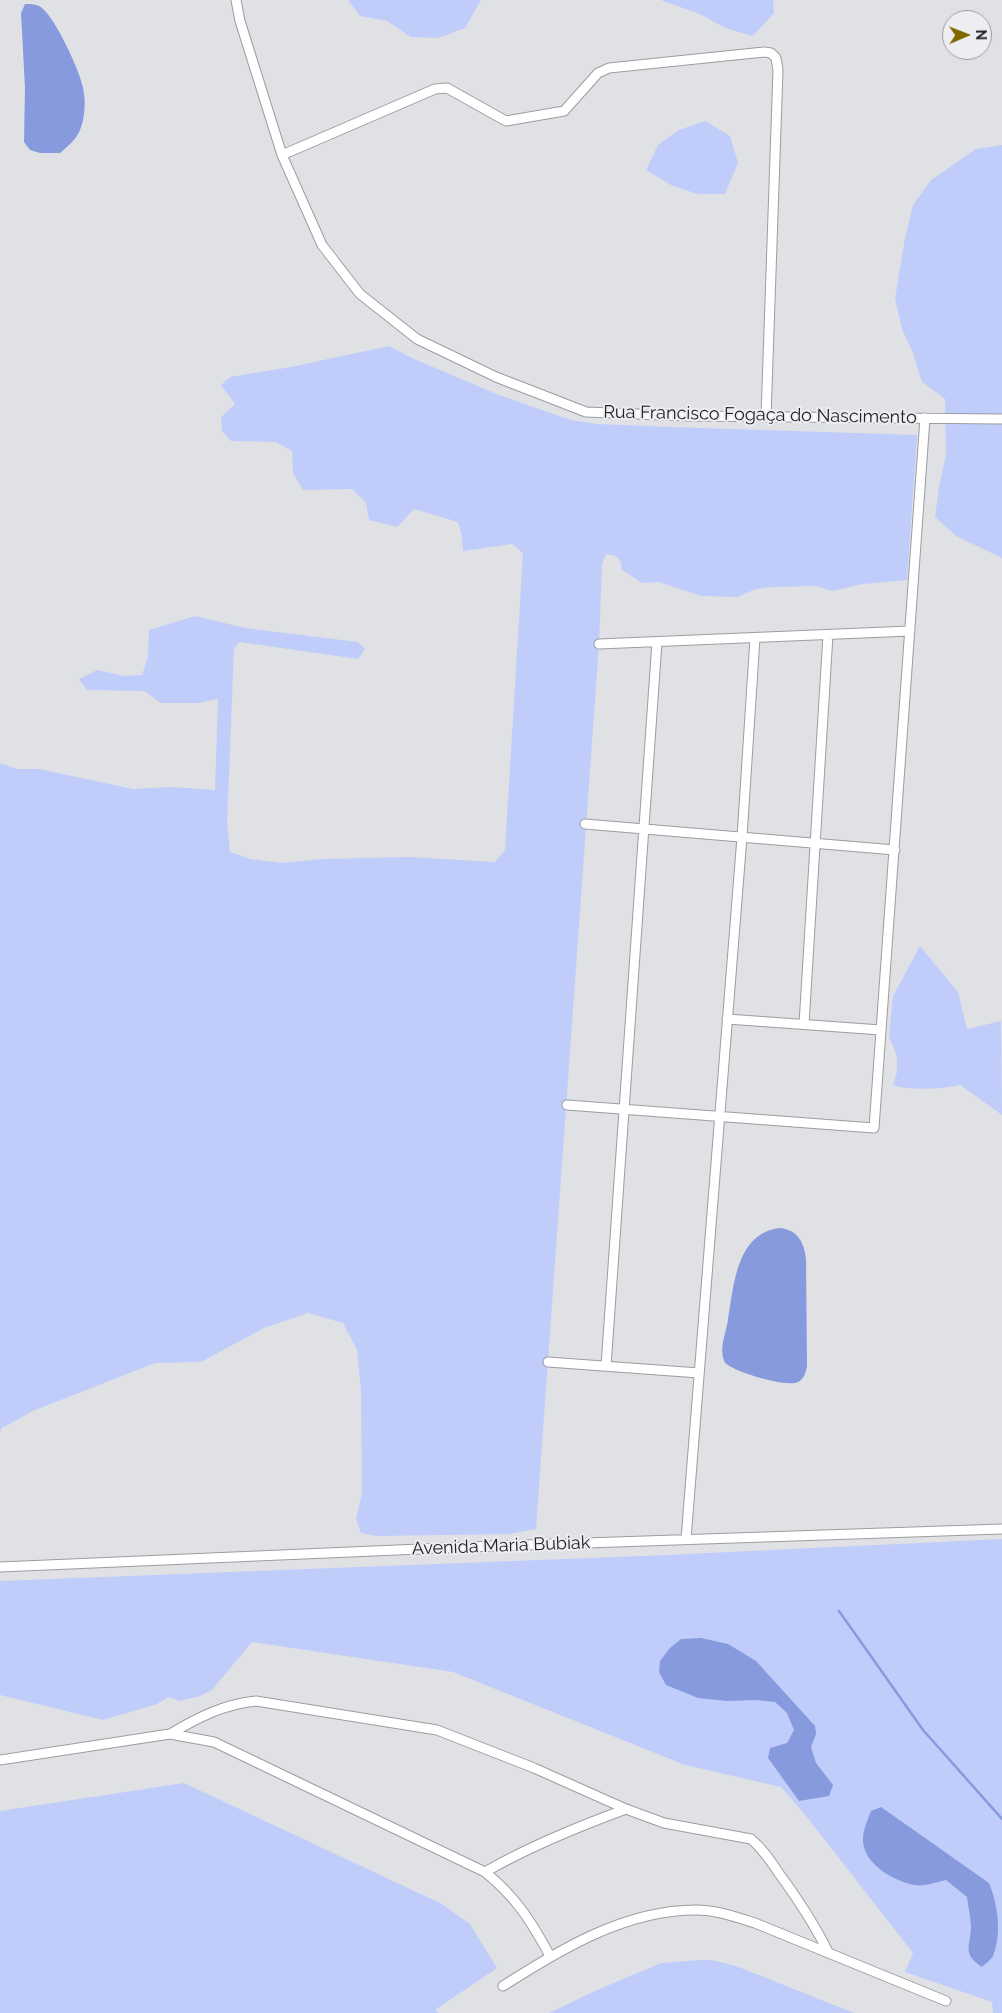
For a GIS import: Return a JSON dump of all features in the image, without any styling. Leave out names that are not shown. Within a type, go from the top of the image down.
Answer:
[{"type":"street","name":"Rua Francisco Fogaça do Nascimento","points":[[236,0],[240,21],[282,155],[322,245],[360,294],[417,339],[496,378],[586,412],[687,416],[1002,419]]},
{"type":"street","points":[[282,155],[435,89],[447,88],[506,121],[564,111],[598,73],[609,68],[771,53],[776,58],[778,70],[766,417]]},
{"type":"street","points":[[567,1104],[874,1128],[925,418]]},
{"type":"street","points":[[599,644],[910,632]]},
{"type":"street","points":[[804,1024],[828,635]]},
{"type":"street","points":[[686,1539],[742,837],[755,638]]},
{"type":"street","points":[[606,1366],[657,642]]},
{"type":"street","points":[[585,824],[895,850]]},
{"type":"street","points":[[727,1019],[881,1030]]},
{"type":"street","points":[[548,1362],[699,1373]]},
{"type":"street","name":"Avenida Maria Bubiak","points":[[0,1567],[686,1539],[1002,1529]]},
{"type":"street","points":[[0,1760],[170,1734],[219,1709],[239,1703],[256,1701],[410,1724],[437,1730],[467,1740],[534,1768],[626,1809],[664,1822],[750,1839],[759,1846],[796,1896],[828,1952]]},
{"type":"street","points":[[170,1734],[214,1742],[485,1872],[520,1905],[550,1956]]},
{"type":"street","points":[[485,1872],[556,1836],[626,1809]]},
{"type":"street","points":[[503,1986],[550,1956],[612,1926],[664,1913],[697,1910],[723,1914],[755,1923],[946,2001]]},
{"type":"shaded area","points":[[348,0],[481,0],[465,28],[438,38],[411,37],[387,21],[360,16]]},
{"type":"shaded area","points":[[661,0],[773,0],[774,13],[753,36],[725,28],[702,15]]},
{"type":"shaded area","points":[[25,4],[39,6],[48,15],[67,46],[83,88],[84,109],[80,130],[74,140],[60,153],[40,153],[30,150],[24,142],[25,88],[21,13]]},
{"type":"shaded area","points":[[705,121],[730,136],[738,163],[725,194],[697,194],[671,185],[646,170],[658,145],[679,130]]},
{"type":"shaded area","points":[[1002,145],[1002,558],[956,536],[935,517],[946,455],[945,399],[922,382],[913,353],[902,329],[895,299],[905,238],[913,205],[931,180],[976,149]]},
{"type":"shaded area","points":[[389,346],[412,358],[499,395],[571,420],[597,424],[917,435],[907,580],[863,584],[832,591],[816,586],[773,587],[756,589],[737,597],[701,596],[659,582],[642,583],[622,570],[621,563],[616,556],[606,554],[602,564],[599,644],[536,1529],[510,1534],[376,1536],[361,1533],[356,1519],[362,1493],[361,1390],[357,1350],[343,1323],[308,1313],[264,1328],[201,1362],[155,1363],[35,1410],[2,1428],[0,1432],[0,763],[17,769],[39,769],[133,789],[171,787],[215,790],[218,699],[198,703],[161,703],[144,691],[87,690],[79,679],[97,670],[124,676],[142,675],[148,657],[149,630],[195,616],[245,628],[358,642],[365,649],[358,659],[240,642],[234,648],[227,824],[230,852],[250,859],[282,863],[322,859],[410,857],[495,862],[505,850],[523,553],[512,544],[463,551],[462,536],[458,522],[414,509],[397,527],[369,520],[366,503],[352,489],[303,490],[293,473],[292,451],[276,442],[231,441],[222,431],[221,417],[235,404],[221,385],[230,377],[291,367]]},
{"type":"shaded area","points":[[920,946],[958,992],[967,1029],[1001,1021],[1002,1115],[960,1085],[926,1089],[893,1085],[897,1072],[897,1056],[889,1037],[893,996]]},
{"type":"shaded area","points":[[780,1228],[796,1234],[804,1247],[806,1259],[807,1366],[802,1379],[792,1383],[759,1378],[736,1369],[724,1361],[722,1351],[735,1277],[746,1250],[754,1240],[765,1232]]},
{"type":"shaded area","points":[[1002,1539],[1002,2013],[993,2013],[992,2002],[905,1972],[913,1953],[806,1816],[781,1787],[685,1765],[453,1672],[252,1642],[212,1690],[200,1696],[180,1701],[168,1697],[157,1704],[103,1720],[0,1695],[0,1581],[667,1555]]},
{"type":"shaded area","points":[[701,1638],[728,1644],[756,1661],[815,1726],[816,1734],[811,1747],[816,1763],[833,1785],[829,1796],[799,1801],[768,1758],[770,1748],[787,1743],[794,1730],[787,1713],[775,1702],[698,1698],[666,1685],[659,1672],[660,1661],[670,1648],[681,1639]]},
{"type":"shaded area","points":[[184,1783],[442,1904],[470,1924],[497,1968],[435,2010],[439,2013],[0,2013],[0,1811]]},
{"type":"shaded area","points":[[881,1807],[989,1883],[997,1910],[998,1929],[993,1956],[982,1967],[969,1954],[971,1924],[967,1897],[946,1880],[919,1885],[898,1880],[881,1870],[868,1857],[864,1849],[864,1829],[871,1811]]},
{"type":"shaded area","points":[[712,1960],[736,1966],[854,2013],[549,2013],[661,1963]]},
{"type":"waterway","points":[[839,1611],[923,1730],[1002,1819]]}]
